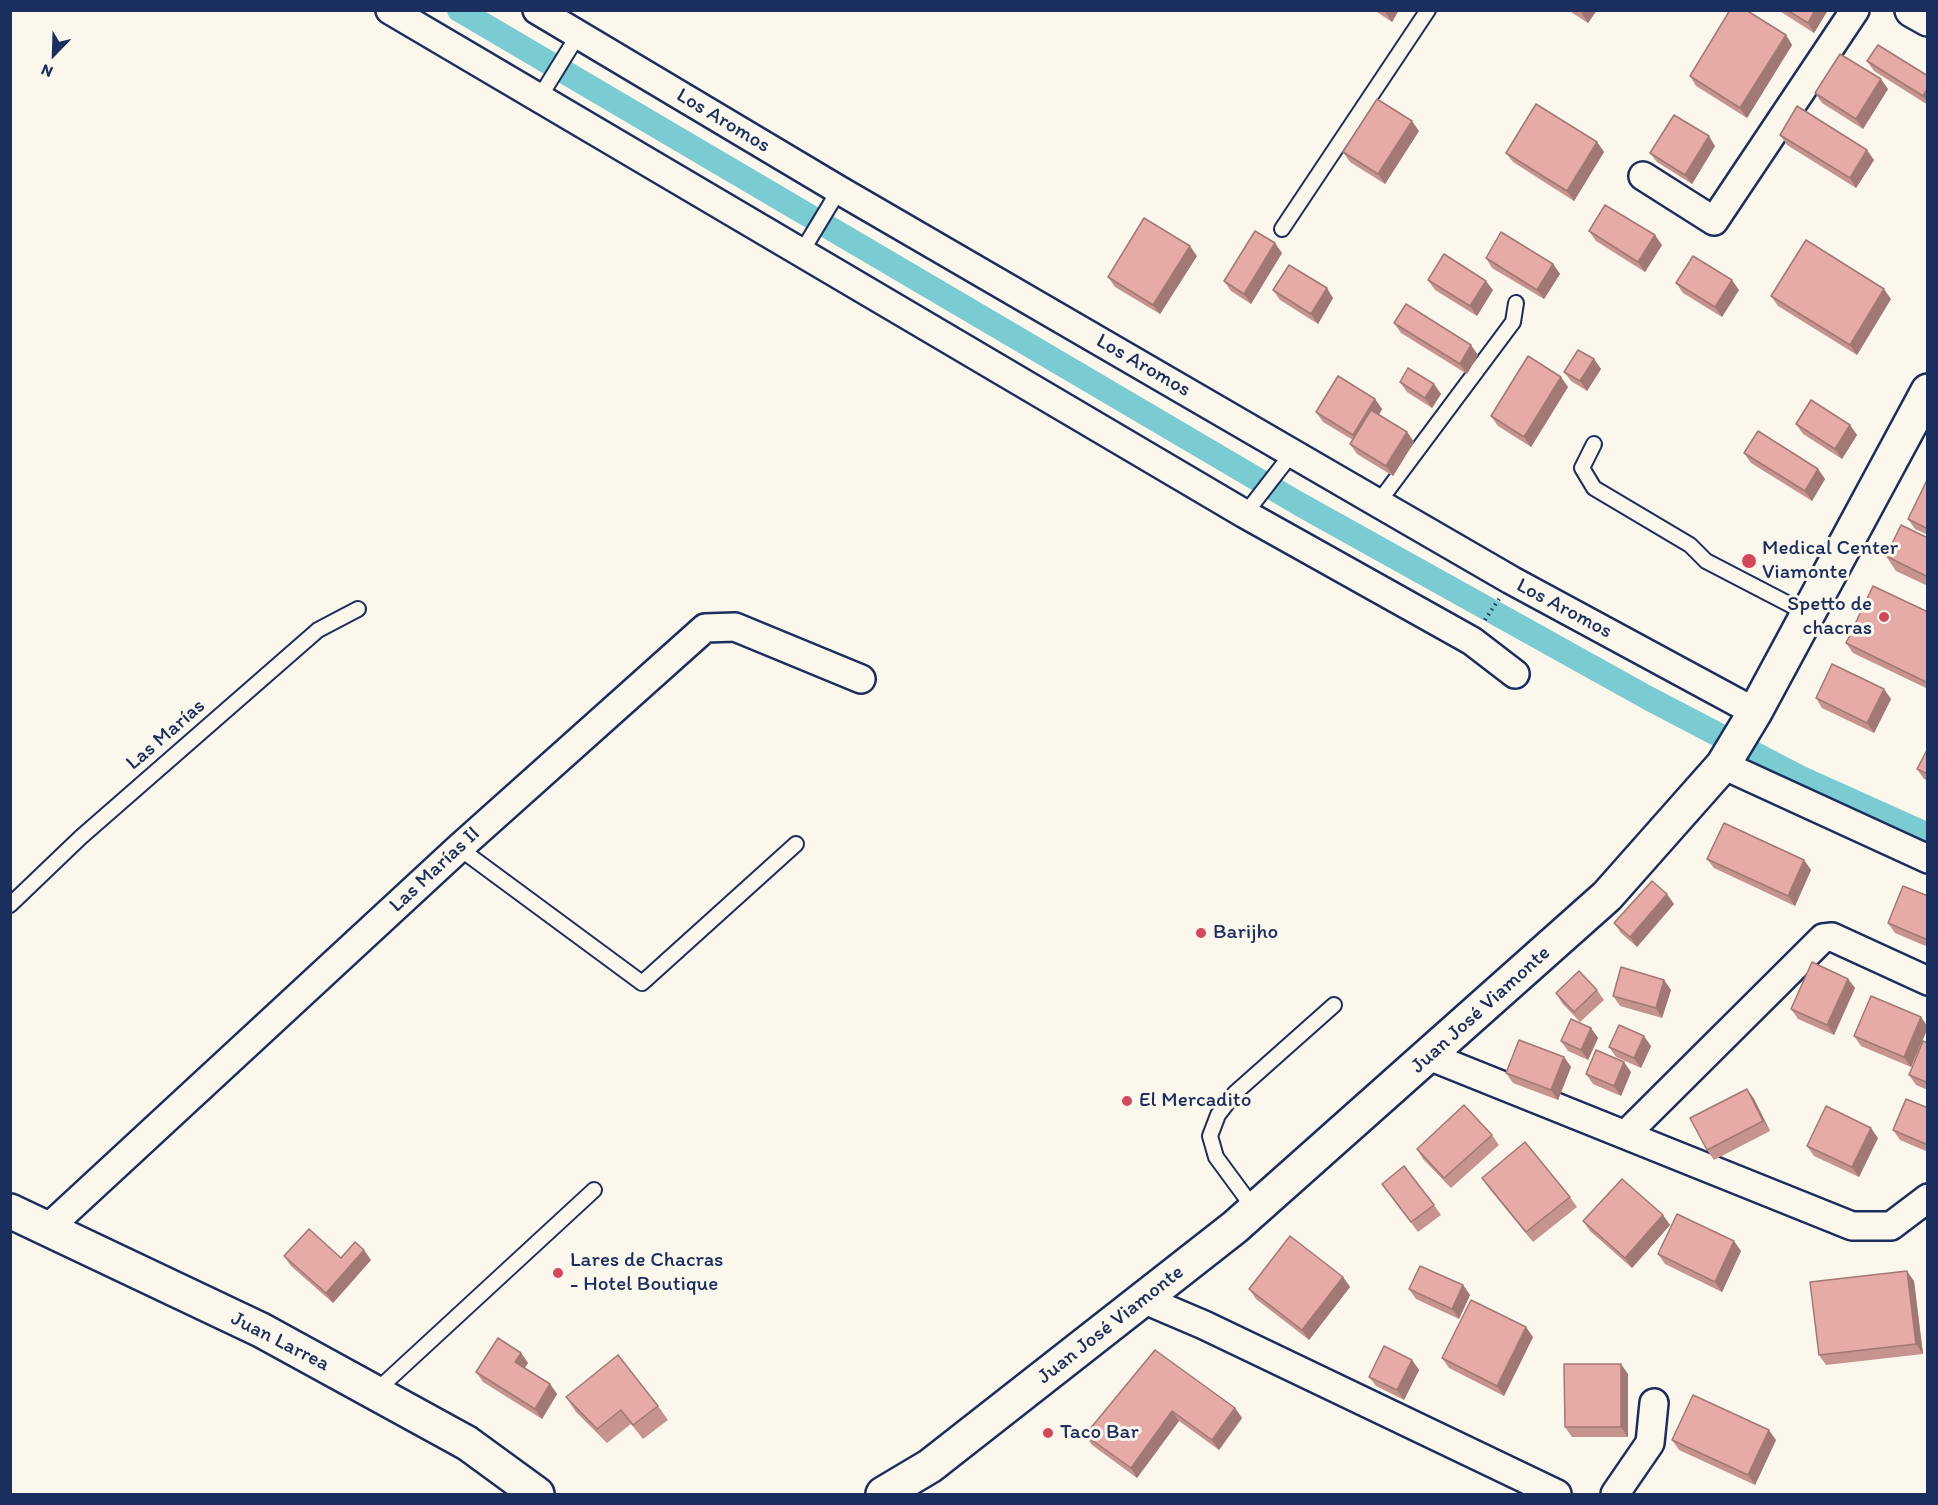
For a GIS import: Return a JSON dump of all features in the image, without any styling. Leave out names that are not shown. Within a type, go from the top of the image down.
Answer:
[{"type":"main road","points":[[1912,10],[1928,19]]},
{"type":"main road","name":"Juan José Viamonte","points":[[883,1494],[930,1466],[1255,1210],[1607,896],[1723,765],[1755,712],[1928,391]]},
{"type":"main road","name":"Juan Larrea","points":[[10,1211],[261,1330],[467,1443],[537,1494]]},
{"type":"street","points":[[390,10],[538,100],[1245,514],[1472,641],[1515,674]]},
{"type":"street","name":"Los Aromos","points":[[537,10],[839,190],[1511,580],[1755,712]]},
{"type":"street","points":[[1643,176],[1713,221],[1855,10]]},
{"type":"street","name":"Las Marías II","points":[[47,1229],[459,848],[705,628],[735,627],[861,679]]},
{"type":"street","points":[[1723,765],[1928,859]]},
{"type":"street","points":[[1626,1134],[1823,938],[1832,937],[1928,981]]},
{"type":"street","points":[[1429,1056],[1852,1226],[1891,1226],[1928,1198]]},
{"type":"street","points":[[1143,1299],[1204,1325],[1557,1494]]},
{"type":"street","points":[[1615,1494],[1650,1443],[1654,1403]]},
{"type":"lane","points":[[1282,229],[1428,10]]},
{"type":"lane","points":[[538,100],[578,34]]},
{"type":"lane","points":[[801,254],[839,190]]},
{"type":"lane","points":[[1378,503],[1514,322],[1516,303]]},
{"type":"lane","points":[[1594,444],[1582,468],[1594,488],[1690,546],[1706,561],[1808,614]]},
{"type":"lane","points":[[1245,514],[1293,452]]},
{"type":"lane","name":"Las Marías","points":[[10,905],[81,837],[318,630],[358,609]]},
{"type":"lane","points":[[459,848],[642,983],[795,844]]},
{"type":"lane","points":[[1255,1210],[1216,1156],[1210,1136],[1218,1114],[1234,1093],[1334,1005]]},
{"type":"lane","points":[[375,1392],[594,1190]]},
{"type":"path","points":[[1472,641],[1511,580]]},
{"type":"building","points":[[1730,10],[1746,10],[1786,35],[1740,108],[1690,76]]},
{"type":"building","points":[[1787,10],[1815,10],[1808,23]]},
{"type":"building","points":[[1878,45],[1928,76],[1928,88],[1923,96],[1867,61]]},
{"type":"building","points":[[1840,54],[1881,79],[1856,119],[1815,93]]},
{"type":"building","points":[[1377,99],[1412,121],[1378,174],[1343,152]]},
{"type":"building","points":[[1536,104],[1597,142],[1567,191],[1506,153]]},
{"type":"building","points":[[1797,106],[1867,150],[1850,178],[1780,135]]},
{"type":"building","points":[[1674,115],[1709,136],[1685,175],[1650,153]]},
{"type":"building","points":[[1605,205],[1655,235],[1638,262],[1589,231]]},
{"type":"building","points":[[1144,218],[1190,246],[1153,305],[1108,277]]},
{"type":"building","points":[[1255,231],[1275,243],[1244,294],[1224,281]]},
{"type":"building","points":[[1501,232],[1553,264],[1537,290],[1486,258]]},
{"type":"building","points":[[1806,240],[1884,289],[1850,345],[1771,296]]},
{"type":"building","points":[[1444,254],[1486,281],[1470,306],[1428,280]]},
{"type":"building","points":[[1693,256],[1732,280],[1715,307],[1676,283]]},
{"type":"building","points":[[1289,265],[1327,288],[1311,314],[1273,290]]},
{"type":"building","points":[[1406,304],[1471,345],[1460,364],[1394,323]]},
{"type":"building","points":[[1578,350],[1594,359],[1580,381],[1564,372]]},
{"type":"building","points":[[1528,356],[1561,377],[1524,437],[1491,416]]},
{"type":"building","points":[[1408,368],[1434,384],[1425,398],[1400,382]]},
{"type":"building","points":[[1338,376],[1375,399],[1353,435],[1316,412]]},
{"type":"building","points":[[1811,400],[1850,425],[1835,449],[1796,424]]},
{"type":"building","points":[[1371,410],[1407,432],[1386,466],[1350,444]]},
{"type":"building","points":[[1758,431],[1818,469],[1805,491],[1744,453]]},
{"type":"building","points":[[1928,478],[1928,529],[1908,519]]},
{"type":"building","points":[[1901,525],[1928,538],[1928,577],[1886,556]]},
{"type":"building","points":[[1873,586],[1928,612],[1928,679],[1926,682],[1846,643]]},
{"type":"building","points":[[1832,664],[1884,689],[1867,723],[1816,698]]},
{"type":"building","points":[[1928,748],[1928,774],[1917,769]]},
{"type":"building","points":[[1724,823],[1804,860],[1788,896],[1707,859]]},
{"type":"building","points":[[1652,881],[1667,894],[1630,937],[1614,923]]},
{"type":"building","points":[[1903,886],[1928,896],[1928,940],[1888,923]]},
{"type":"building","points":[[1812,962],[1848,979],[1827,1025],[1791,1009]]},
{"type":"building","points":[[1621,967],[1664,980],[1656,1008],[1613,996]]},
{"type":"building","points":[[1579,971],[1597,990],[1574,1012],[1556,993]]},
{"type":"building","points":[[1871,996],[1921,1017],[1904,1057],[1854,1036]]},
{"type":"building","points":[[1571,1019],[1591,1028],[1581,1050],[1561,1041]]},
{"type":"building","points":[[1619,1025],[1644,1036],[1634,1058],[1609,1047]]},
{"type":"building","points":[[1519,1040],[1564,1057],[1551,1090],[1506,1073]]},
{"type":"building","points":[[1923,1041],[1928,1043],[1926,1082],[1909,1075]]},
{"type":"building","points":[[1596,1050],[1624,1062],[1614,1086],[1586,1074]]},
{"type":"building","points":[[1747,1089],[1763,1121],[1707,1150],[1690,1118]]},
{"type":"building","points":[[1906,1099],[1928,1108],[1928,1145],[1893,1130]]},
{"type":"building","points":[[1464,1105],[1492,1135],[1444,1178],[1417,1149]]},
{"type":"building","points":[[1826,1106],[1871,1128],[1852,1167],[1807,1146]]},
{"type":"building","points":[[1525,1142],[1570,1197],[1526,1232],[1482,1178]]},
{"type":"building","points":[[1404,1166],[1434,1205],[1411,1222],[1382,1184]]},
{"type":"building","points":[[1622,1179],[1663,1215],[1625,1258],[1583,1221]]},
{"type":"building","points":[[1677,1214],[1734,1241],[1715,1282],[1658,1254]]},
{"type":"building","points":[[309,1229],[341,1258],[355,1242],[364,1250],[326,1293],[284,1256]]},
{"type":"building","points":[[1290,1236],[1343,1277],[1302,1330],[1249,1289]]},
{"type":"building","points":[[1420,1266],[1463,1285],[1452,1309],[1409,1289]]},
{"type":"building","points":[[1907,1271],[1916,1344],[1819,1355],[1810,1282]]},
{"type":"building","points":[[1471,1300],[1526,1327],[1497,1386],[1442,1358]]},
{"type":"building","points":[[498,1338],[521,1353],[515,1362],[550,1384],[535,1409],[476,1372]]},
{"type":"building","points":[[1384,1346],[1412,1360],[1397,1390],[1369,1377]]},
{"type":"building","points":[[1155,1350],[1235,1408],[1212,1440],[1172,1411],[1131,1468],[1085,1435]]},
{"type":"building","points":[[618,1355],[658,1406],[633,1425],[621,1410],[597,1429],[566,1397]]},
{"type":"building","points":[[1564,1364],[1621,1364],[1621,1427],[1565,1427]]},
{"type":"building","points":[[1693,1395],[1769,1430],[1748,1475],[1672,1440]]},
{"type":"waterway","points":[[459,10],[1301,505],[1648,698],[1799,777],[1928,835]]},
{"type":"place","name":"Medical Center Viamonte","points":[[1749,561]]},
{"type":"place","name":"Spetto de chacras","points":[[1884,617]]},
{"type":"place","name":"Barijho","points":[[1201,933]]},
{"type":"place","name":"El Mercadito","points":[[1127,1101]]},
{"type":"place","name":"Lares de Chacras - Hotel Boutique","points":[[558,1273]]},
{"type":"place","name":"Taco Bar","points":[[1048,1433]]}]
